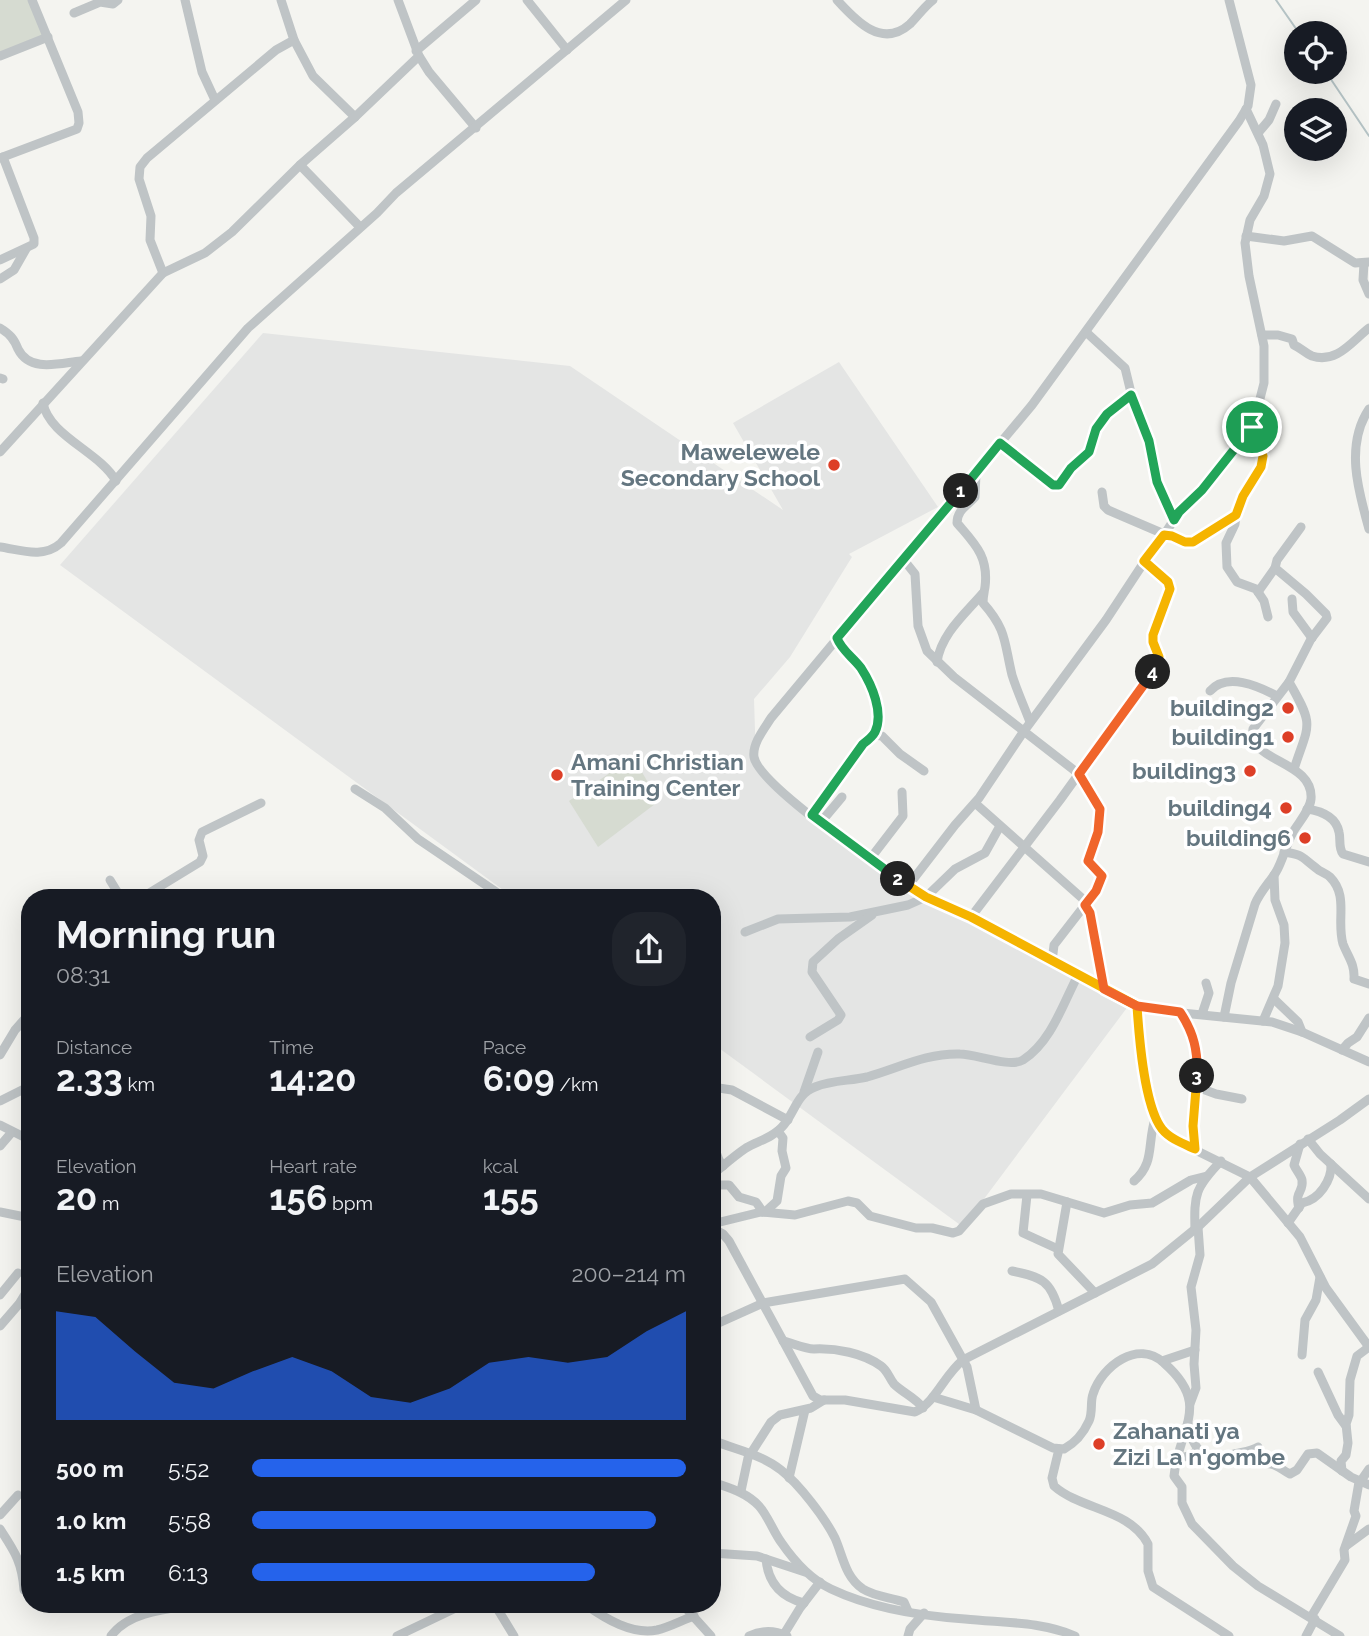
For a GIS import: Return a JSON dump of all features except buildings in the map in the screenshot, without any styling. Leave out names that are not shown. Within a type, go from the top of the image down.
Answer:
[{"type":"street","points":[[0,260],[33,245],[34,239],[1,158],[78,127],[78,112],[32,0]]},
{"type":"street","points":[[74,13],[100,2],[113,4],[118,0]]},
{"type":"street","points":[[185,0],[202,72],[215,100]]},
{"type":"street","points":[[281,0],[294,40],[313,76],[355,117]]},
{"type":"street","points":[[398,0],[417,54],[476,128]]},
{"type":"street","points":[[0,452],[163,273],[205,253],[232,232],[476,0]]},
{"type":"street","points":[[527,0],[567,50]]},
{"type":"street","points":[[0,547],[31,553],[54,550],[248,328],[396,193],[626,0]]},
{"type":"street","points":[[837,0],[867,27],[878,34],[890,35],[910,24],[933,0]]},
{"type":"street","points":[[1229,0],[1251,85],[1251,95],[1239,121],[1032,405],[771,718],[757,741],[754,755],[757,766],[773,783],[908,886],[1137,1006],[1264,1021],[1302,1032],[1369,1062]]},
{"type":"street","points":[[0,56],[48,37]]},
{"type":"street","points":[[163,273],[150,240],[151,216],[139,179],[140,167],[215,100],[276,50],[294,40]]},
{"type":"street","points":[[1258,133],[1269,120],[1276,104]]},
{"type":"street","points":[[908,886],[954,825],[975,803],[1030,722],[1106,620],[1179,512],[1202,490],[1252,427],[1265,377],[1262,335],[1247,267],[1246,236],[1250,220],[1264,196],[1270,174],[1258,133],[1246,109]]},
{"type":"street","points":[[300,165],[360,227]]},
{"type":"street","points":[[1246,236],[1284,241],[1312,236],[1354,263],[1366,263],[1363,280],[1369,293]]},
{"type":"street","points":[[0,278],[14,270],[26,249]]},
{"type":"street","points":[[0,328],[15,339],[20,352],[32,362],[52,365],[81,361]]},
{"type":"street","points":[[1262,335],[1286,337],[1308,354],[1331,357],[1354,344],[1369,328]]},
{"type":"street","points":[[1086,332],[1123,365],[1129,379],[1131,395],[1149,441],[1157,482],[1174,520]]},
{"type":"street","points":[[1000,443],[1053,485],[1059,485],[1071,468],[1089,452],[1096,429],[1107,414],[1131,395]]},
{"type":"street","points":[[43,403],[47,417],[108,469],[116,481]]},
{"type":"street","points":[[1369,409],[1358,432],[1357,474],[1362,508],[1369,529]]},
{"type":"street","points":[[1252,427],[1263,456],[1261,467],[1243,496],[1235,524],[1226,542],[1227,567],[1237,582],[1258,592],[1264,601],[1268,617]]},
{"type":"street","points":[[1357,474],[1369,471]]},
{"type":"street","points":[[976,472],[975,497],[963,507],[957,523],[973,539],[983,561],[983,603],[993,612],[1002,628],[1018,693],[1030,722]]},
{"type":"street","points":[[1102,492],[1104,506],[1108,510],[1185,542],[1193,542],[1236,515]]},
{"type":"street","points":[[1258,592],[1301,527]]},
{"type":"street","points":[[903,559],[915,574],[918,626],[923,644],[937,662],[1079,774],[1100,809],[1098,832],[1088,861],[1102,876],[1096,891],[1054,945],[1052,962]]},
{"type":"street","points":[[971,917],[1152,675],[1159,657],[1153,635],[1170,589],[1168,582],[1144,561]]},
{"type":"street","points":[[1224,1017],[1252,911],[1310,804],[1310,789],[1294,769],[1264,751],[1252,736],[1276,696],[1289,682],[1312,638],[1326,621],[1326,614],[1275,568]]},
{"type":"street","points":[[937,662],[944,640],[983,593]]},
{"type":"street","points":[[1292,599],[1293,612],[1312,638]]},
{"type":"street","points":[[812,815],[863,744],[874,735],[879,715],[872,689],[862,669],[844,651],[837,638]]},
{"type":"street","points":[[1210,691],[1219,683],[1235,682],[1248,684],[1276,696]]},
{"type":"street","points":[[1289,682],[1303,704],[1308,724],[1294,769]]},
{"type":"street","points":[[874,735],[883,736],[900,754],[924,771]]},
{"type":"street","points":[[355,789],[385,808],[418,839],[492,889]]},
{"type":"street","points":[[870,859],[903,816],[902,792]]},
{"type":"street","points":[[821,822],[842,797]]},
{"type":"street","points":[[162,889],[200,862],[203,854],[199,838],[201,832],[261,803]]},
{"type":"street","points":[[975,803],[1083,899],[1090,913],[1104,989]]},
{"type":"street","points":[[1307,809],[1325,814],[1335,823],[1339,831],[1339,848],[1343,854],[1369,862]]},
{"type":"street","points":[[745,932],[778,919],[873,914],[908,905],[926,897],[955,869],[985,853],[1000,826]]},
{"type":"street","points":[[1284,852],[1303,856],[1315,868],[1328,874],[1338,887],[1341,897],[1340,928],[1343,944],[1354,968],[1354,979],[1369,984]]},
{"type":"street","points":[[1264,1021],[1282,971],[1286,943],[1284,925],[1275,900],[1274,874]]},
{"type":"street","points":[[110,880],[114,889]]},
{"type":"street","points":[[810,1037],[838,1020],[841,1015],[813,972],[813,962],[838,939],[873,914]]},
{"type":"street","points":[[804,1092],[824,1083],[867,1077],[939,1054],[1021,1061],[1046,1036],[1077,975]]},
{"type":"street","points":[[1192,1034],[1203,1014],[1209,993],[1206,983]]},
{"type":"street","points":[[1274,999],[1298,1022],[1302,1032]]},
{"type":"street","points":[[1134,1181],[1148,1166],[1155,1119],[1143,1063],[1137,1006]]},
{"type":"street","points":[[1180,1012],[1197,1047],[1193,1126],[1195,1149]]},
{"type":"street","points":[[1342,1050],[1357,1037],[1369,1018]]},
{"type":"street","points":[[0,1055],[21,1023]]},
{"type":"street","points":[[721,1163],[723,1166],[748,1147],[778,1131],[788,1120],[804,1092],[818,1052]]},
{"type":"street","points":[[1197,1087],[1242,1099]]},
{"type":"street","points":[[721,1088],[732,1090],[788,1120]]},
{"type":"street","points":[[0,1101],[21,1091]]},
{"type":"street","points":[[721,1233],[729,1241],[815,1398],[845,1399],[915,1412],[923,1409],[942,1381],[963,1360],[1152,1264],[1196,1228],[1250,1177],[1369,1099]]},
{"type":"street","points":[[1155,1119],[1167,1135],[1250,1177],[1300,1237],[1340,1309],[1368,1343],[1357,1356],[1351,1376],[1346,1426],[1348,1443],[1346,1455],[1341,1461],[1342,1471]]},
{"type":"street","points":[[0,1125],[21,1136]]},
{"type":"street","points":[[764,1212],[777,1201],[780,1178],[786,1168],[782,1153],[783,1138],[778,1131]]},
{"type":"street","points":[[0,1146],[12,1132]]},
{"type":"street","points":[[1304,1142],[1369,1199]]},
{"type":"street","points":[[1299,1208],[1296,1199],[1302,1187],[1301,1177],[1294,1165],[1304,1142]]},
{"type":"street","points":[[1190,1405],[1196,1388],[1196,1330],[1191,1287],[1200,1255],[1194,1216],[1198,1189],[1220,1161]]},
{"type":"street","points":[[1288,1223],[1302,1203],[1310,1201],[1325,1185],[1331,1175],[1331,1164]]},
{"type":"street","points":[[721,1220],[764,1212],[795,1215],[810,1209],[852,1201],[870,1216],[916,1228],[932,1228],[953,1233],[959,1231],[983,1204],[1011,1194],[1041,1194],[1100,1214],[1130,1205],[1152,1203],[1191,1180],[1208,1176]]},
{"type":"street","points":[[721,1185],[729,1185],[739,1198],[756,1202],[764,1212]]},
{"type":"street","points":[[1027,1195],[1023,1233],[1058,1249]]},
{"type":"street","points":[[1067,1202],[1058,1249],[1060,1258],[1095,1293]]},
{"type":"street","points":[[0,1212],[21,1216]]},
{"type":"street","points":[[1012,1271],[1037,1277],[1047,1283],[1059,1311]]},
{"type":"street","points":[[0,1295],[18,1273]]},
{"type":"street","points":[[1302,1355],[1305,1320],[1316,1300],[1320,1275]]},
{"type":"street","points":[[721,1322],[763,1303],[905,1279],[931,1302],[969,1371],[976,1410]]},
{"type":"street","points":[[0,1326],[21,1301]]},
{"type":"street","points":[[783,1340],[812,1349],[837,1349],[875,1363],[886,1370],[892,1382],[923,1409]]},
{"type":"street","points":[[1162,1361],[1195,1350]]},
{"type":"street","points":[[933,1397],[976,1410],[1059,1449],[1070,1446],[1083,1431],[1091,1416],[1096,1387],[1120,1359],[1137,1354],[1152,1356],[1162,1361],[1186,1388],[1190,1405],[1191,1415],[1174,1476],[1182,1487],[1182,1503],[1192,1524],[1243,1575],[1340,1636]]},
{"type":"street","points":[[1318,1372],[1346,1426]]},
{"type":"street","points":[[741,1492],[751,1453],[771,1422],[779,1415],[805,1410],[824,1399]]},
{"type":"street","points":[[789,1478],[805,1410]]},
{"type":"street","points":[[1188,1422],[1198,1450],[1205,1456],[1271,1464],[1290,1474],[1297,1471],[1305,1457],[1312,1452],[1363,1483]]},
{"type":"street","points":[[721,1444],[751,1453],[771,1463],[789,1478],[832,1533],[854,1582],[872,1594],[904,1602],[908,1611]]},
{"type":"street","points":[[1223,1460],[1229,1455],[1258,1447]]},
{"type":"street","points":[[1059,1449],[1052,1478],[1054,1486],[1133,1527],[1149,1544],[1148,1571],[1153,1587],[1229,1636]]},
{"type":"street","points":[[1178,1459],[1198,1450]]},
{"type":"street","points":[[1306,1636],[1345,1560],[1346,1546],[1356,1516],[1354,1511],[1369,1469]]},
{"type":"street","points":[[721,1485],[741,1492],[760,1506],[781,1542],[807,1573],[820,1582],[870,1603],[924,1614],[1075,1636]]},
{"type":"street","points":[[0,1515],[18,1495]]},
{"type":"street","points":[[0,1529],[17,1553],[21,1565]]},
{"type":"street","points":[[1346,1546],[1369,1529]]},
{"type":"street","points":[[721,1554],[766,1559],[807,1573]]},
{"type":"street","points":[[766,1559],[769,1576],[775,1586],[786,1597],[804,1603]]},
{"type":"street","points":[[749,1636],[763,1631],[786,1635],[804,1603],[820,1582]]},
{"type":"street","points":[[111,1636],[121,1624],[153,1613]]},
{"type":"street","points":[[397,1636],[445,1613]]},
{"type":"street","points":[[500,1613],[514,1636]]},
{"type":"street","points":[[599,1613],[629,1628],[649,1631],[665,1628],[694,1616]]},
{"type":"street","points":[[691,1613],[711,1636]]},
{"type":"street","points":[[908,1636],[910,1629],[924,1614]]},
{"type":"shaded area","points":[[0,0],[35,0],[48,34],[0,53]]},
{"type":"shaded area","name":"Amani Christian Training Center","points":[[263,333],[570,366],[783,510],[733,423],[839,362],[938,507],[849,554],[852,557],[790,657],[754,699],[756,762],[778,789],[926,897],[1129,1005],[963,1227],[721,1050],[721,889],[502,889],[60,565]]},
{"type":"shaded area","points":[[633,757],[659,801],[598,847],[569,801]]},
{"type":"waterway","points":[[1276,0],[1291,21]]},
{"type":"waterway","points":[[1334,84],[1369,136]]},
{"type":"place","name":"Mawelewele Secondary School","points":[[834,465]]},
{"type":"place","name":"building2","points":[[1288,708]]},
{"type":"place","name":"building1","points":[[1288,737]]},
{"type":"place","name":"building3","points":[[1250,771]]},
{"type":"place","name":"Amani Christian Training Center","points":[[557,775]]},
{"type":"place","name":"building4","points":[[1286,808]]},
{"type":"place","name":"building6","points":[[1305,838]]},
{"type":"place","name":"Zahanati ya Zizi La n'gombe","points":[[1099,1444]]},
{"type":"route","points":[[1252,427],[1202,490],[1174,520],[1157,482],[1149,441],[1131,395],[1107,414],[1094,433],[1089,452],[1071,468],[1059,485],[1053,485],[1000,443],[837,638],[844,651],[862,669],[874,695],[879,715],[874,735],[863,744],[812,815],[926,897],[971,917],[1052,962],[1104,989],[1137,1006],[1143,1063],[1155,1118],[1163,1132],[1195,1149],[1193,1126],[1198,1061],[1197,1047],[1189,1026],[1180,1012],[1137,1006],[1121,998],[1104,989],[1090,913],[1085,905],[1096,891],[1102,876],[1088,861],[1098,832],[1100,809],[1079,774],[1156,667],[1159,655],[1153,635],[1170,589],[1168,582],[1144,561],[1164,535],[1188,543],[1193,542],[1236,515],[1243,496],[1261,467],[1263,452],[1252,427]]}]
